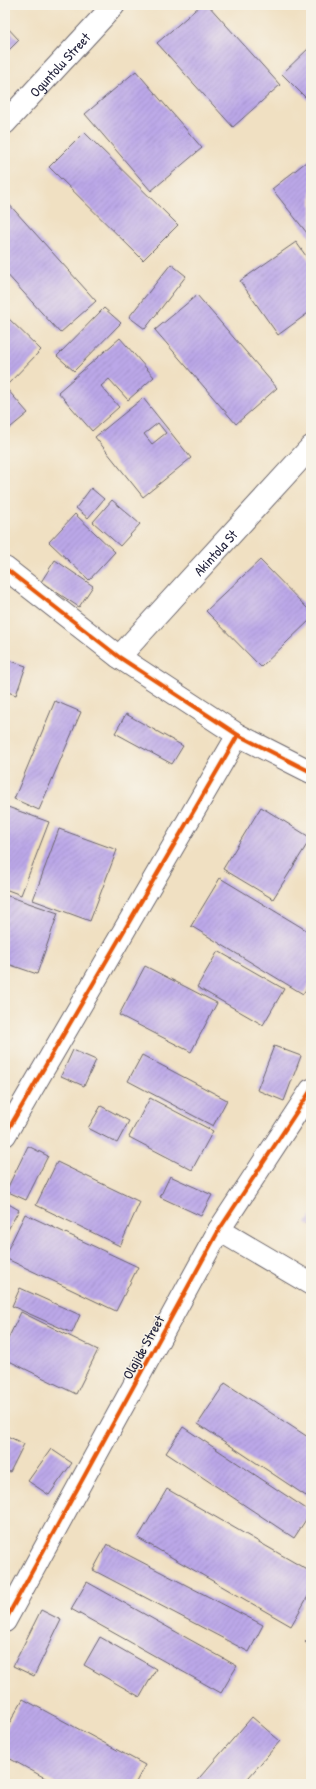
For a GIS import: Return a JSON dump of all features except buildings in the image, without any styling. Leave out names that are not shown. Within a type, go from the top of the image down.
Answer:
[{"type":"street","name":"Oguntolu Street","points":[[5,123],[114,5]]},
{"type":"street","name":"Akintola St","points":[[119,657],[311,446]]},
{"type":"street","points":[[5,568],[119,657],[238,734],[311,772]]},
{"type":"street","points":[[5,1135],[238,734]]},
{"type":"street","name":"Olajide Street","points":[[5,1621],[219,1230],[311,1090]]},
{"type":"street","points":[[219,1230],[311,1284]]},
{"type":"cycle path","points":[[5,568],[119,657],[238,735],[311,772]]},
{"type":"cycle path","points":[[5,1135],[238,735]]},
{"type":"cycle path","points":[[5,1621],[219,1230],[311,1090]]}]
